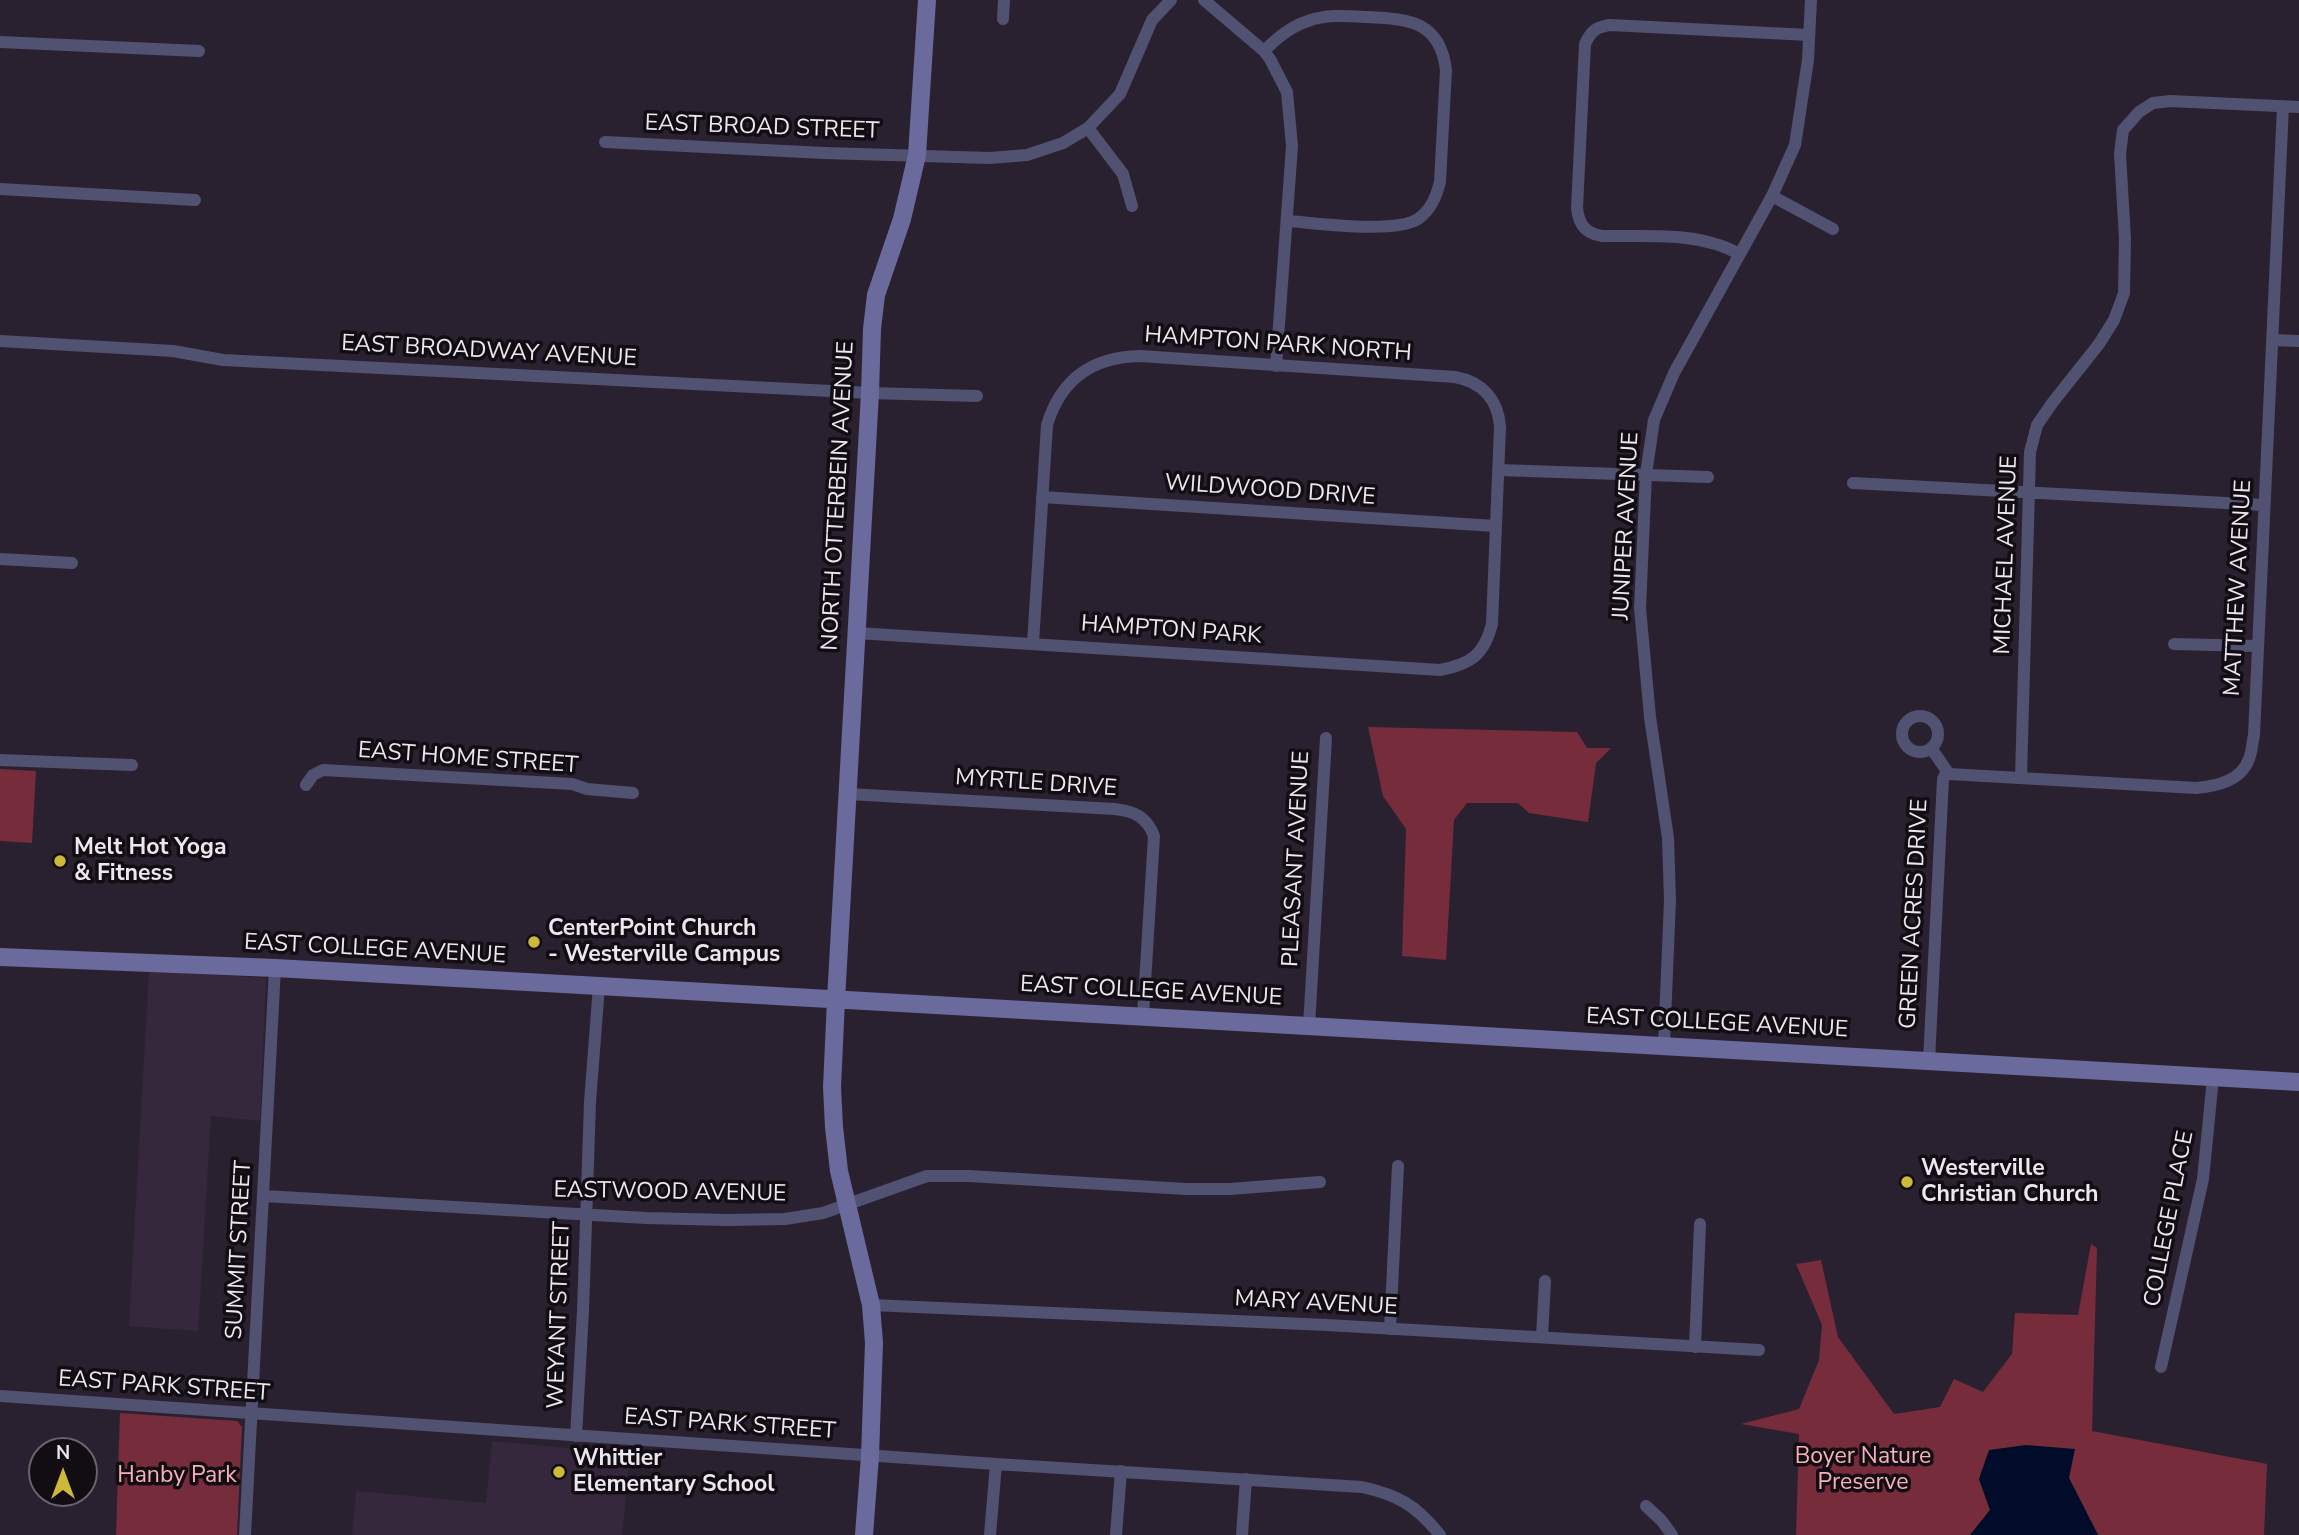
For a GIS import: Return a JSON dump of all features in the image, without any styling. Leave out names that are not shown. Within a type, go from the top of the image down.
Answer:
[{"type":"street","name":"NORTH OTTERBEIN AVENUE","points":[[864,1535],[874,1343],[871,1304],[839,1171],[832,1087],[872,329],[876,295],[902,219],[917,155],[927,0]]},
{"type":"street","points":[[1003,19],[1004,0]]},
{"type":"street","name":"EAST BROAD STREET","points":[[605,142],[990,158],[1027,155],[1063,143],[1088,128],[1120,94],[1152,20],[1171,0]]},
{"type":"street","points":[[1204,0],[1264,51],[1286,92],[1293,146],[1276,366]]},
{"type":"street","name":"JUNIPER AVENUE","points":[[1664,1045],[1670,900],[1668,838],[1650,717],[1640,608],[1646,474],[1654,419],[1674,373],[1772,196],[1795,145],[1808,60],[1811,0]]},
{"type":"street","points":[[1264,51],[1293,27],[1310,20],[1344,16],[1399,18],[1412,21],[1433,34],[1444,57],[1446,70],[1440,182],[1436,198],[1427,211],[1408,224],[1384,227],[1288,221]]},
{"type":"street","points":[[1739,254],[1724,245],[1688,239],[1602,236],[1591,234],[1583,228],[1577,208],[1584,44],[1590,33],[1600,26],[1611,25],[1809,35]]},
{"type":"street","points":[[0,42],[198,51]]},
{"type":"street","name":"MICHAEL AVENUE","points":[[2021,778],[2030,452],[2038,425],[2099,344],[2114,320],[2124,293],[2125,239],[2120,154],[2123,130],[2139,111],[2153,103],[2299,107]]},
{"type":"street","name":"MATTHEW AVENUE","points":[[1949,774],[2196,788],[2217,786],[2236,776],[2249,760],[2253,736],[2283,106]]},
{"type":"street","points":[[1088,128],[1123,174],[1132,206]]},
{"type":"street","points":[[0,189],[195,200]]},
{"type":"street","points":[[1772,196],[1833,229]]},
{"type":"street","points":[[2272,340],[2299,341]]},
{"type":"street","name":"EAST BROADWAY AVENUE","points":[[0,341],[173,351],[223,360],[870,393],[977,396]]},
{"type":"street","name":"HAMPTON PARK NORTH","points":[[1042,497],[1047,425],[1064,389],[1076,376],[1089,368],[1107,359],[1126,356],[1455,377],[1477,384],[1492,398],[1499,421],[1499,470]]},
{"type":"street","points":[[1495,526],[1499,470],[1708,477]]},
{"type":"street","points":[[1853,483],[2263,505]]},
{"type":"street","points":[[1033,643],[1042,497]]},
{"type":"street","name":"WILDWOOD DRIVE","points":[[1042,497],[1495,526]]},
{"type":"street","name":"HAMPTON PARK","points":[[857,633],[1440,670],[1462,666],[1479,654],[1488,640],[1492,624],[1495,526]]},
{"type":"street","points":[[0,559],[72,563]]},
{"type":"street","points":[[2174,645],[2256,646]]},
{"type":"street","name":"PLEASANT AVENUE","points":[[1308,1026],[1326,738]]},
{"type":"street","points":[[1931,748],[1949,774]]},
{"type":"street","points":[[0,760],[132,765]]},
{"type":"street","name":"EAST HOME STREET","points":[[306,785],[313,775],[323,770],[572,784],[587,789],[633,793]]},
{"type":"street","name":"GREEN ACRES DRIVE","points":[[1929,1061],[1943,779],[1949,774]]},
{"type":"street","name":"MYRTLE DRIVE","points":[[848,794],[1115,809],[1127,811],[1146,820],[1154,836],[1143,1016]]},
{"type":"street","name":"EAST COLLEGE AVENUE","points":[[0,957],[275,968],[2299,1082]]},
{"type":"street","name":"SUMMIT STREET","points":[[245,1535],[275,968]]},
{"type":"street","name":"WEYANT STREET","points":[[576,1436],[590,1102],[599,986]]},
{"type":"street","name":"COLLEGE PLACE","points":[[2161,1367],[2203,1179],[2213,1078]]},
{"type":"street","points":[[1390,1329],[1398,1166]]},
{"type":"street","name":"EASTWOOD AVENUE","points":[[264,1196],[727,1220],[785,1219],[823,1213],[927,1176],[1186,1189],[1230,1189],[1320,1182]]},
{"type":"street","points":[[1695,1347],[1700,1224]]},
{"type":"street","points":[[1542,1338],[1545,1282]]},
{"type":"street","name":"MARY AVENUE","points":[[871,1304],[1759,1350]]},
{"type":"street","name":"EAST PARK STREET","points":[[0,1396],[1362,1487],[1400,1498],[1419,1511],[1440,1535]]},
{"type":"street","points":[[990,1535],[996,1464]]},
{"type":"street","points":[[1116,1535],[1121,1471]]},
{"type":"street","points":[[1242,1535],[1246,1479]]},
{"type":"street","points":[[1646,1506],[1672,1535]]},
{"type":"shaded area","points":[[149,971],[266,978],[260,1121],[211,1116],[198,1331],[129,1326]]},
{"type":"shaded area","name":"Whittier Elementary School","points":[[492,1441],[630,1454],[622,1535],[352,1535],[356,1491],[486,1503]]},
{"type":"green space","points":[[1368,727],[1577,732],[1587,748],[1611,748],[1596,763],[1588,822],[1529,813],[1518,803],[1467,803],[1454,820],[1446,960],[1402,956],[1406,829],[1383,796]]},
{"type":"green space","points":[[0,769],[36,771],[32,843],[0,841]]},
{"type":"green space","name":"Boyer Nature Preserve","points":[[2091,1244],[2097,1248],[2092,1431],[2267,1464],[2264,1535],[2098,1535],[2069,1478],[1979,1479],[1990,1510],[1970,1535],[1796,1535],[1799,1434],[1741,1424],[1799,1409],[1819,1360],[1822,1325],[1796,1264],[1821,1260],[1838,1337],[1894,1414],[1940,1407],[1954,1379],[1983,1392],[2012,1354],[2015,1313],[2078,1315]]},
{"type":"green space","name":"Hanby Park","points":[[120,1413],[237,1421],[242,1427],[237,1535],[116,1535]]},
{"type":"water","points":[[2026,1445],[2075,1449],[2069,1478],[2098,1535],[1970,1535],[1990,1510],[1979,1479],[1989,1450]]},
{"type":"place","name":"Melt Hot Yoga & Fitness","points":[[60,861]]},
{"type":"place","name":"CenterPoint Church - Westerville Campus","points":[[534,942]]},
{"type":"place","name":"Westerville Christian Church","points":[[1907,1182]]},
{"type":"place","name":"Whittier Elementary School","points":[[559,1472]]}]
